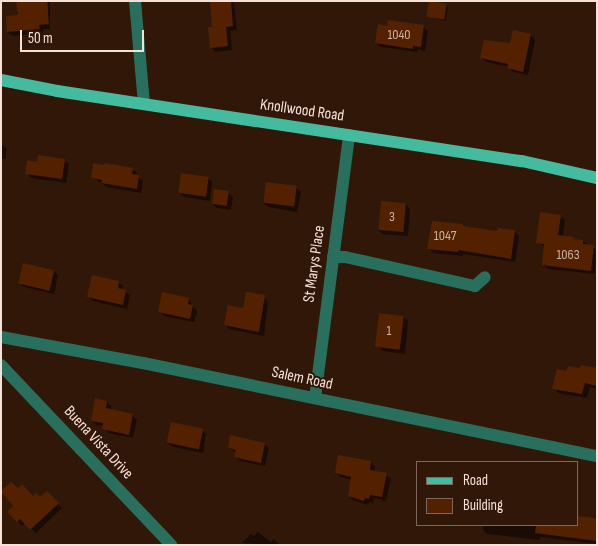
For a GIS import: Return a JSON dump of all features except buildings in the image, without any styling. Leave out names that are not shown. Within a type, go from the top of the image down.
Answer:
[{"type":"main road","name":"Knollwood Road","points":[[1,80],[144,104],[522,161],[597,178]]},
{"type":"street","points":[[135,1],[144,104]]},
{"type":"street","name":"St Marys Place","points":[[315,398],[349,135]]},
{"type":"street","points":[[332,257],[345,257],[475,286],[485,277]]},
{"type":"street","name":"Salem Road","points":[[1,337],[315,398],[597,456]]},
{"type":"street","name":"Buena Vista Drive","points":[[1,364],[171,545]]}]
